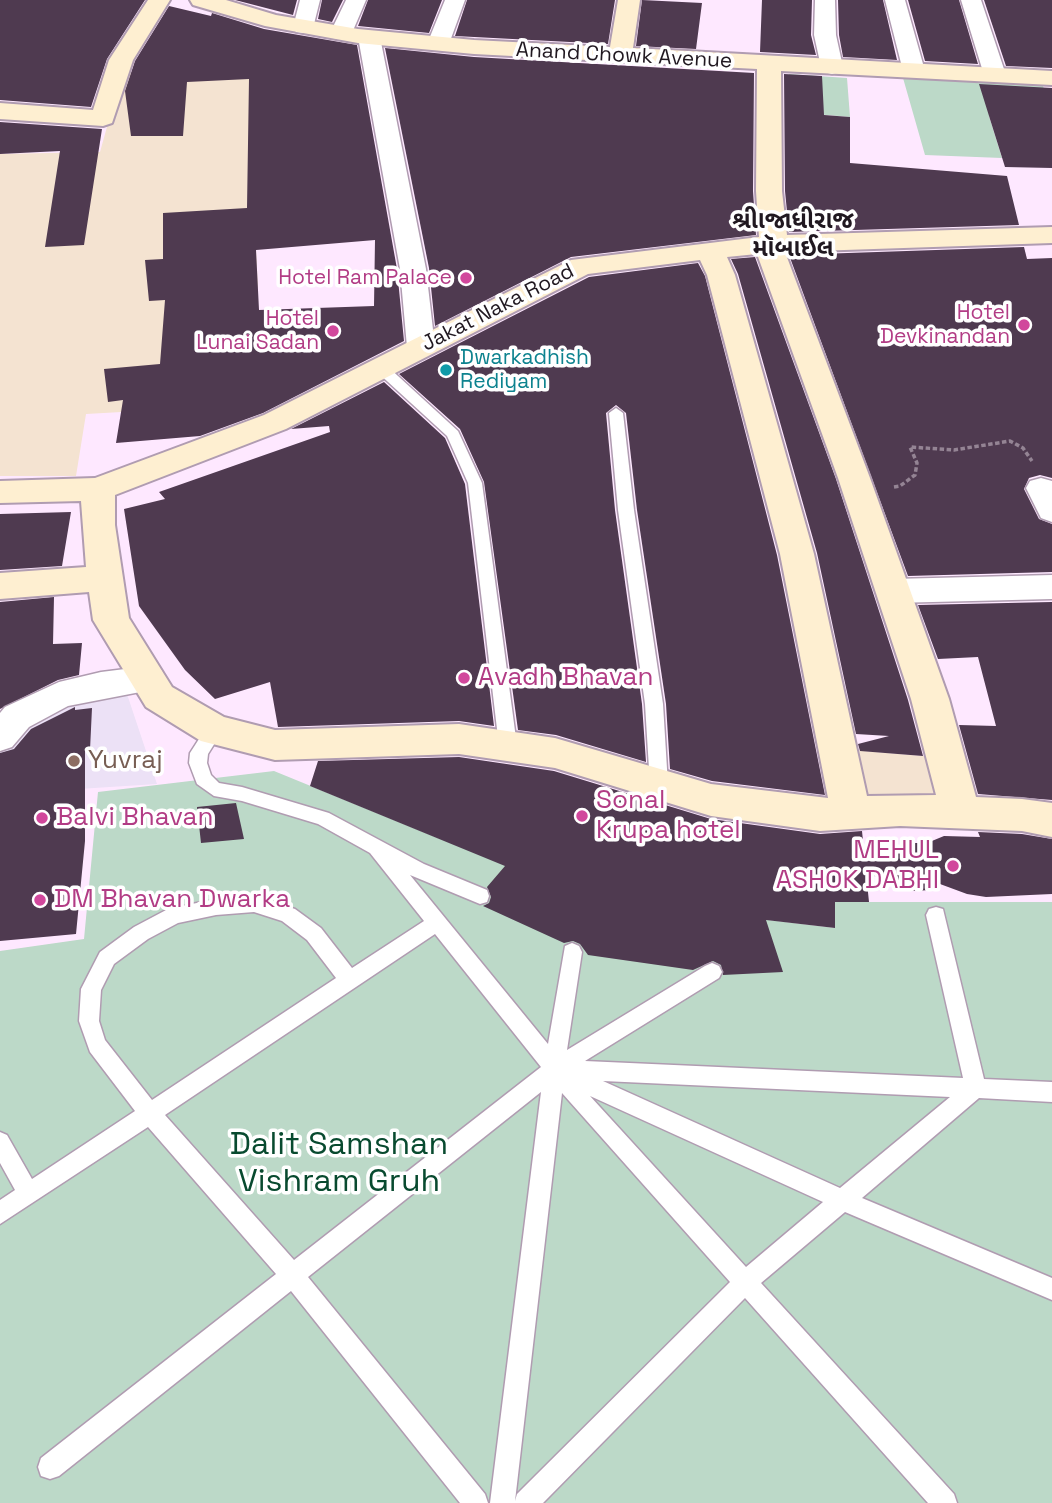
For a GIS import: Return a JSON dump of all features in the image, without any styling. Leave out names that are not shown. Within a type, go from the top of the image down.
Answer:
[{"type":"street","points":[[0,111],[103,118],[121,60],[159,0]]},
{"type":"street","name":"Anand Chowk Avenue","points":[[201,0],[341,33],[438,44],[1052,78]]},
{"type":"street","points":[[304,26],[310,0]]},
{"type":"street","points":[[341,33],[356,0]]},
{"type":"street","points":[[438,44],[455,0]]},
{"type":"street","points":[[620,56],[629,0]]},
{"type":"street","points":[[825,0],[825,35],[832,67]]},
{"type":"street","points":[[895,0],[914,71]]},
{"type":"street","points":[[971,0],[995,75]]},
{"type":"street","points":[[369,37],[413,269],[421,346]]},
{"type":"street","points":[[769,64],[771,244],[930,699],[960,812]]},
{"type":"street","name":"Jakat Naka Road","points":[[0,492],[98,489],[275,422],[581,266],[771,244],[1052,235]]},
{"type":"street","points":[[710,251],[721,275],[797,554],[851,812]]},
{"type":"street","points":[[98,489],[98,525],[111,620],[159,697],[214,730],[275,745],[459,739],[555,753],[711,800],[820,815],[900,810],[1052,820]]},
{"type":"street","points":[[0,586],[79,582],[104,577]]},
{"type":"street","points":[[893,592],[1052,587]]},
{"type":"street","points":[[0,737],[17,717],[59,695],[101,685],[149,679]]},
{"type":"lane","points":[[381,368],[453,433],[475,483],[508,746]]},
{"type":"lane","points":[[616,413],[626,510],[654,704],[659,785]]},
{"type":"lane","points":[[214,730],[199,753],[198,763],[203,779],[214,789],[242,794],[323,818],[417,870],[480,896]]},
{"type":"lane","points":[[375,846],[554,1069],[945,1503]]},
{"type":"lane","points":[[350,981],[314,934],[288,915],[254,904],[216,907],[175,915],[141,933],[107,958],[91,989],[89,1021],[97,1045],[150,1113],[292,1275],[476,1503]]},
{"type":"lane","points":[[936,915],[976,1088]]},
{"type":"lane","points":[[0,1213],[436,923]]},
{"type":"lane","points":[[502,1503],[554,1069],[572,952]]},
{"type":"lane","points":[[50,1467],[554,1069],[712,972]]},
{"type":"lane","points":[[554,1069],[1052,1092]]},
{"type":"lane","points":[[554,1069],[842,1200],[1052,1289]]},
{"type":"lane","points":[[526,1503],[745,1282],[976,1088]]},
{"type":"lane","points":[[0,1142],[29,1194]]},
{"type":"path","points":[[858,489],[900,486],[915,475],[917,463],[910,447],[954,450],[982,448],[1010,441],[1031,456],[1047,499]]},
{"type":"shaded area","points":[[273,66],[255,230],[258,288],[210,296],[157,410],[86,414],[76,476],[0,476],[0,154],[100,152],[122,73]]},
{"type":"shaded area","name":"Yuvraj","points":[[123,682],[157,784],[0,794],[0,737],[17,717]]},
{"type":"shaded area","points":[[852,750],[934,757],[948,806],[856,807]]},
{"type":"green space","points":[[789,74],[847,78],[850,117],[791,112]]},
{"type":"green space","points":[[903,78],[1043,86],[1052,115],[989,116],[1002,158],[925,155]]},
{"type":"green space","name":"Dalit Samshan Vishram Gruh","points":[[274,771],[438,838],[636,904],[835,928],[835,902],[1052,902],[1052,1503],[0,1503],[0,951],[84,939],[98,792]]},
{"type":"building","points":[[0,0],[145,0],[107,59],[91,107],[0,100]]},
{"type":"building","points":[[235,0],[297,0],[293,15]]},
{"type":"building","points":[[322,0],[343,0],[332,22],[318,19]]},
{"type":"building","points":[[368,0],[442,0],[429,33],[358,26]]},
{"type":"building","points":[[467,0],[615,0],[608,44],[455,36]]},
{"type":"building","points":[[642,0],[702,3],[696,49],[636,46]]},
{"type":"building","points":[[762,0],[812,0],[811,35],[816,55],[760,52]]},
{"type":"building","points":[[838,0],[883,0],[897,60],[843,57]]},
{"type":"building","points":[[908,0],[959,0],[978,64],[925,61]]},
{"type":"building","points":[[984,0],[1052,0],[1052,68],[1006,66]]},
{"type":"building","points":[[169,6],[211,16],[212,13],[264,29],[357,45],[397,269],[404,341],[263,413],[200,436],[116,443],[123,400],[108,402],[104,369],[160,364],[165,300],[149,301],[145,260],[163,259],[163,213],[247,208],[249,79],[187,82],[183,136],[131,136],[125,91],[135,61]],"holes":[[[375,240],[374,306],[259,310],[256,250]]]},
{"type":"building","points":[[385,48],[474,57],[754,73],[753,191],[756,235],[571,257],[435,326],[429,268]]},
{"type":"building","points":[[784,74],[822,76],[824,115],[850,117],[850,163],[1007,176],[1019,225],[789,232],[785,191]]},
{"type":"building","points":[[979,84],[1052,88],[1052,168],[1005,167]]},
{"type":"building","points":[[0,122],[102,129],[84,245],[45,247],[60,151],[0,154]]},
{"type":"building","points":[[1024,247],[1027,259],[1052,258],[1052,478],[1040,475],[1029,478],[1024,489],[1039,519],[1052,524],[1052,572],[908,576],[789,255]]},
{"type":"building","points":[[755,257],[836,479],[908,700],[923,756],[860,751],[858,744],[889,736],[856,734],[817,553],[738,274],[731,259]]},
{"type":"building","points":[[698,263],[705,276],[777,555],[825,795],[712,781],[670,769],[666,704],[637,510],[626,413],[616,405],[606,413],[615,510],[642,704],[646,762],[556,735],[518,730],[484,482],[460,429],[399,374],[589,277]]},
{"type":"building","points":[[384,382],[445,438],[465,484],[494,726],[459,721],[278,727],[270,682],[215,699],[185,670],[139,606],[124,509],[165,499],[159,492],[330,432],[329,426],[291,429]]},
{"type":"building","points":[[71,512],[62,566],[0,570],[0,514]]},
{"type":"building","points":[[54,597],[53,644],[82,643],[79,675],[58,680],[0,709],[0,602]]},
{"type":"building","points":[[1052,602],[1052,800],[978,794],[959,725],[996,726],[978,657],[938,659],[918,605]]},
{"type":"building","points":[[75,707],[75,710],[92,708],[90,750],[85,750],[85,841],[76,934],[0,941],[0,753],[14,749],[31,729]]},
{"type":"building","points":[[459,757],[554,771],[711,819],[820,834],[862,831],[865,861],[904,843],[927,843],[944,836],[980,837],[978,832],[1022,834],[1052,839],[1052,894],[986,897],[967,894],[940,884],[930,890],[915,891],[866,873],[869,902],[835,902],[835,928],[766,920],[783,972],[723,975],[721,965],[713,961],[693,970],[588,955],[580,944],[573,941],[564,943],[483,906],[489,903],[491,897],[487,887],[505,866],[310,786],[318,761]]},
{"type":"building","points":[[236,803],[244,839],[201,843],[197,807]]},
{"type":"place","name":"Hotel Ram Palace","points":[[466,278]]},
{"type":"place","name":"Hotel Devkinandan","points":[[1024,325]]},
{"type":"place","name":"Hotel Lunai Sadan","points":[[333,331]]},
{"type":"place","name":"Dwarkadhish Rediyam","points":[[446,370]]},
{"type":"place","name":"Avadh Bhavan","points":[[464,678]]},
{"type":"place","name":"Yuvraj","points":[[74,761]]},
{"type":"place","name":"Sonal Krupa hotel","points":[[582,816]]},
{"type":"place","name":"Balvi Bhavan","points":[[42,818]]},
{"type":"place","name":"MEHUL ASHOK DABHI","points":[[953,866]]},
{"type":"place","name":"DM Bhavan Dwarka","points":[[40,900]]},
{"type":"district","name":"શ્રીાજાધીરાજ મૉબાઈલ","points":[[793,235]]}]
